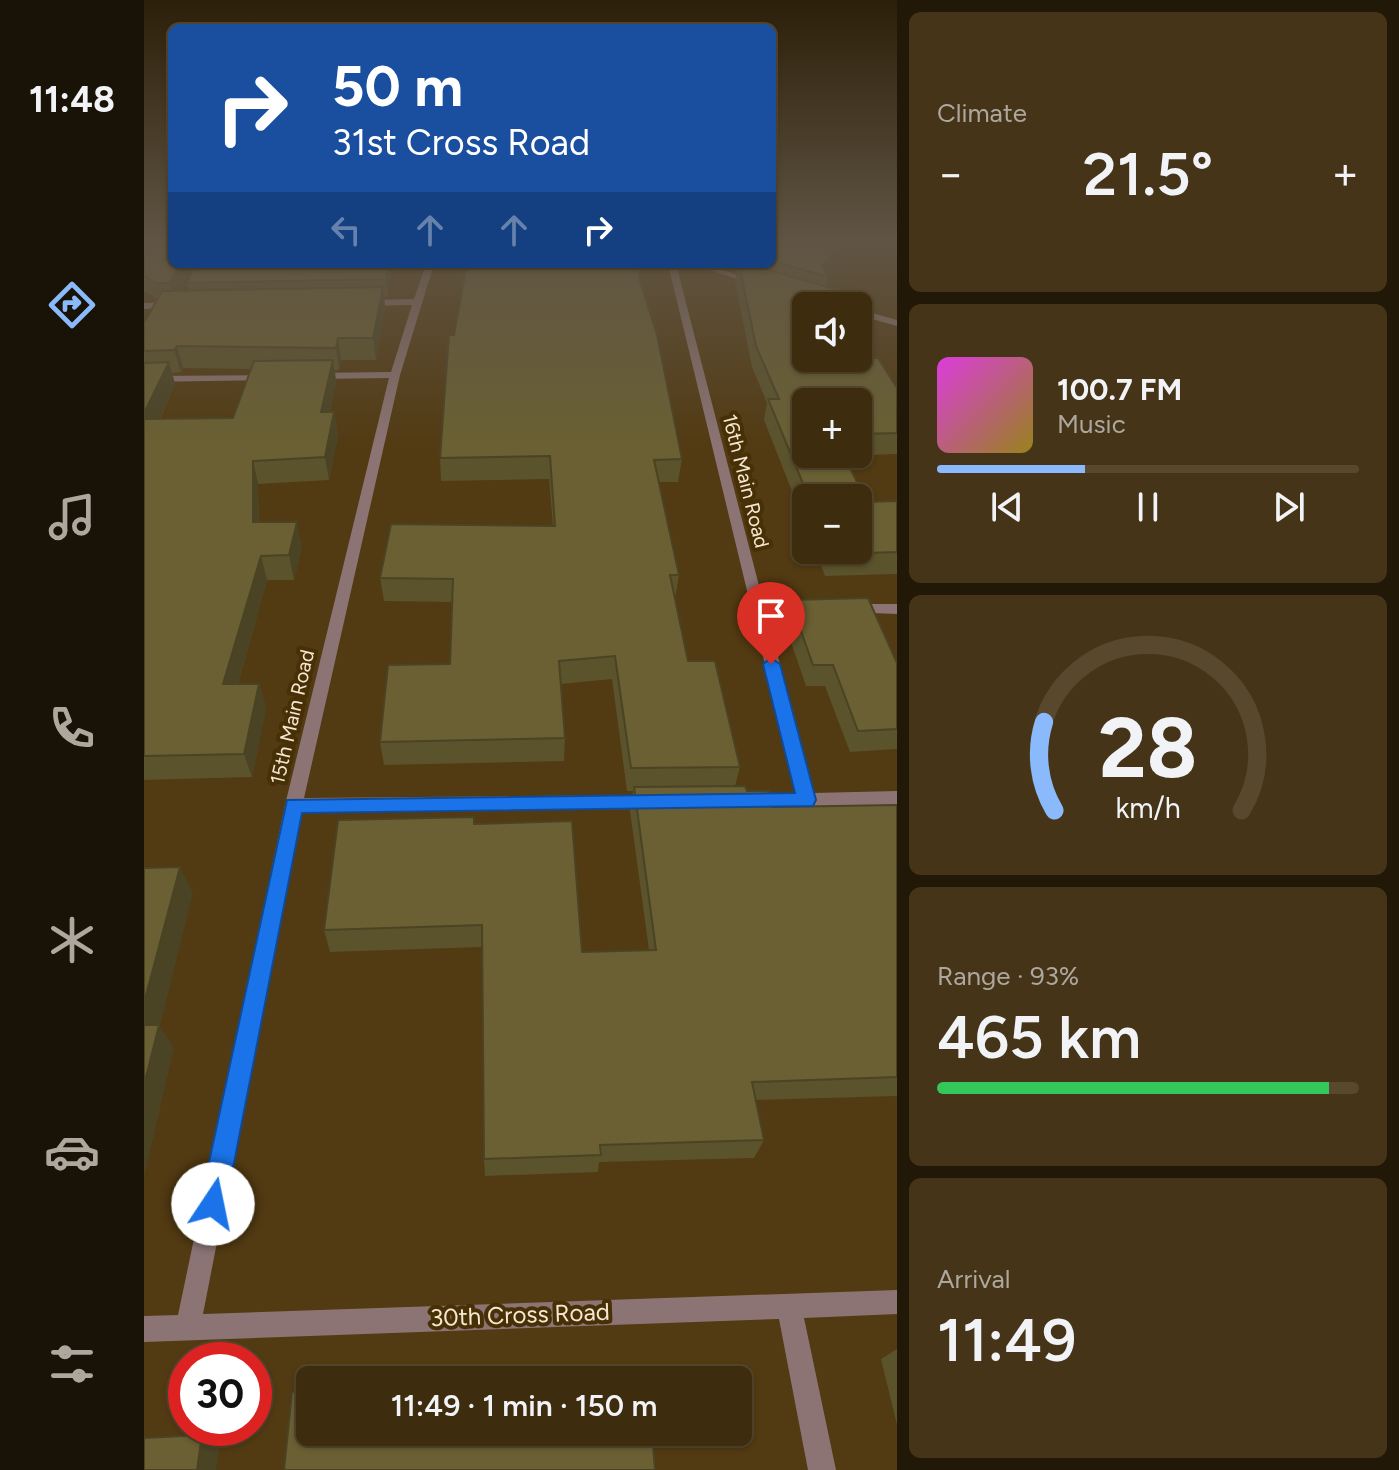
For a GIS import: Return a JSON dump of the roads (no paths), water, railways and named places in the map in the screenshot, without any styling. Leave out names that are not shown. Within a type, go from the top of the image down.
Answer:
[{"type":"street","name":"15th Main Road","points":[[188,1326],[294,805],[395,375],[414,312]]},
{"type":"street","name":"16th Main Road","points":[[684,312],[806,800]]},
{"type":"street","points":[[872,316],[897,323]]},
{"type":"street","points":[[301,376],[395,375]]},
{"type":"street","points":[[144,379],[285,377]]},
{"type":"street","points":[[757,610],[897,609]]},
{"type":"street","points":[[729,801],[897,798]]},
{"type":"street","points":[[294,805],[667,802]]},
{"type":"street","name":"30th Cross Road","points":[[144,1329],[897,1302]]},
{"type":"street","points":[[789,1306],[822,1470]]}]
